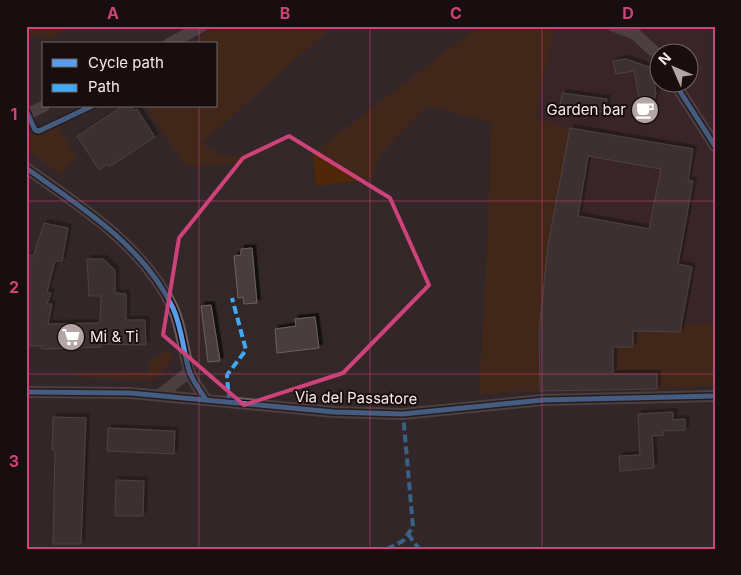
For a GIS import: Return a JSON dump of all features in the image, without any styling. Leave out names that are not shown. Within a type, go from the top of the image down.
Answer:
[{"type":"street","points":[[173,42],[202,26]]},
{"type":"street","points":[[614,26],[635,34],[648,46]]},
{"type":"street","points":[[680,92],[715,146]]},
{"type":"street","points":[[26,115],[42,107]]},
{"type":"street","points":[[26,168],[107,227],[152,274],[174,310],[189,372],[206,400]]},
{"type":"street","points":[[160,395],[189,372]]},
{"type":"street","name":"Via del Passatore","points":[[26,392],[160,395],[334,412],[403,414],[543,400],[715,396]]},
{"type":"highlighted area","points":[[289,136],[390,198],[429,285],[343,373],[244,405],[163,335],[179,238],[243,158]]},
{"type":"shaded area","points":[[26,26],[61,26],[65,31],[48,39],[29,35],[26,62]]},
{"type":"shaded area","points":[[217,26],[333,26],[202,143],[220,155],[242,156],[240,164],[186,166],[146,108],[218,108],[218,42],[203,42],[200,35]]},
{"type":"shaded area","points":[[479,26],[555,26],[535,118],[570,128],[548,245],[539,333],[540,391],[479,394],[488,229],[491,123],[428,105],[381,153],[371,179],[316,186],[313,153]]},
{"type":"shaded area","points":[[555,26],[715,26],[715,29],[708,29],[708,120],[715,131],[715,324],[681,325],[680,332],[539,333],[548,245],[570,129],[535,118]]},
{"type":"shaded area","points":[[29,124],[33,134],[37,136],[59,126],[76,159],[68,165],[61,175],[28,151],[26,125]]},
{"type":"shaded area","points":[[715,324],[715,386],[657,389],[656,374],[613,374],[613,347],[633,346],[633,331],[679,332],[681,325]]},
{"type":"shaded area","points":[[167,351],[173,354],[170,363],[162,373],[150,381],[77,377],[78,373],[149,372],[149,361]]},
{"type":"building","points":[[626,59],[648,67],[648,92],[656,92],[656,94],[652,106],[654,111],[650,117],[644,118],[638,115],[637,108],[640,103],[634,71],[616,74],[613,61]]},
{"type":"building","points":[[562,93],[607,99],[605,112],[560,106]]},
{"type":"building","points":[[119,108],[133,108],[134,111],[137,109],[155,137],[109,167],[107,164],[99,170],[77,136]]},
{"type":"building","points":[[570,128],[693,149],[688,180],[693,181],[678,264],[692,267],[680,332],[633,331],[633,347],[613,347],[613,374],[657,374],[657,389],[540,391],[539,332],[548,245]],"holes":[[[588,156],[661,169],[649,229],[578,216]]]},
{"type":"building","points":[[44,223],[68,228],[62,261],[55,261],[47,292],[51,293],[47,304],[52,304],[48,324],[100,323],[101,296],[89,296],[87,259],[103,259],[115,270],[115,293],[126,294],[126,320],[145,320],[146,345],[101,344],[101,347],[42,349],[41,346],[26,346],[26,265],[29,255],[33,256]]},
{"type":"building","points":[[252,248],[257,303],[244,304],[243,297],[238,298],[234,256],[241,255],[241,249]]},
{"type":"building","points":[[211,305],[220,361],[208,362],[201,306]]},
{"type":"building","points":[[315,317],[319,348],[277,353],[275,329],[296,326],[295,319]]},
{"type":"building","points":[[673,412],[673,420],[685,419],[685,430],[663,431],[664,435],[652,436],[654,468],[620,471],[619,456],[640,455],[638,414]]},
{"type":"building","points":[[53,417],[86,418],[81,544],[53,544],[55,450],[52,450]]},
{"type":"building","points":[[108,428],[175,431],[174,454],[107,451]]},
{"type":"building","points":[[116,480],[144,481],[143,516],[115,516]]},
{"type":"marked path","points":[[229,402],[227,375],[246,350],[232,298]]},
{"type":"marked path","points":[[387,549],[403,541],[413,527],[403,414]]},
{"type":"marked path","points":[[408,534],[419,549]]},
{"type":"cycle path","points":[[680,92],[715,146]]},
{"type":"cycle path","points":[[26,110],[35,130],[39,131],[88,108]]},
{"type":"cycle path","points":[[26,168],[68,197],[109,229],[145,265],[160,285],[173,308],[190,374],[206,400]]},
{"type":"cycle path","points":[[26,392],[130,393],[334,412],[403,414],[543,400],[715,396]]},
{"type":"place","name":"Garden bar","points":[[645,110]]},
{"type":"place","name":"Mi & Ti","points":[[71,337]]}]
